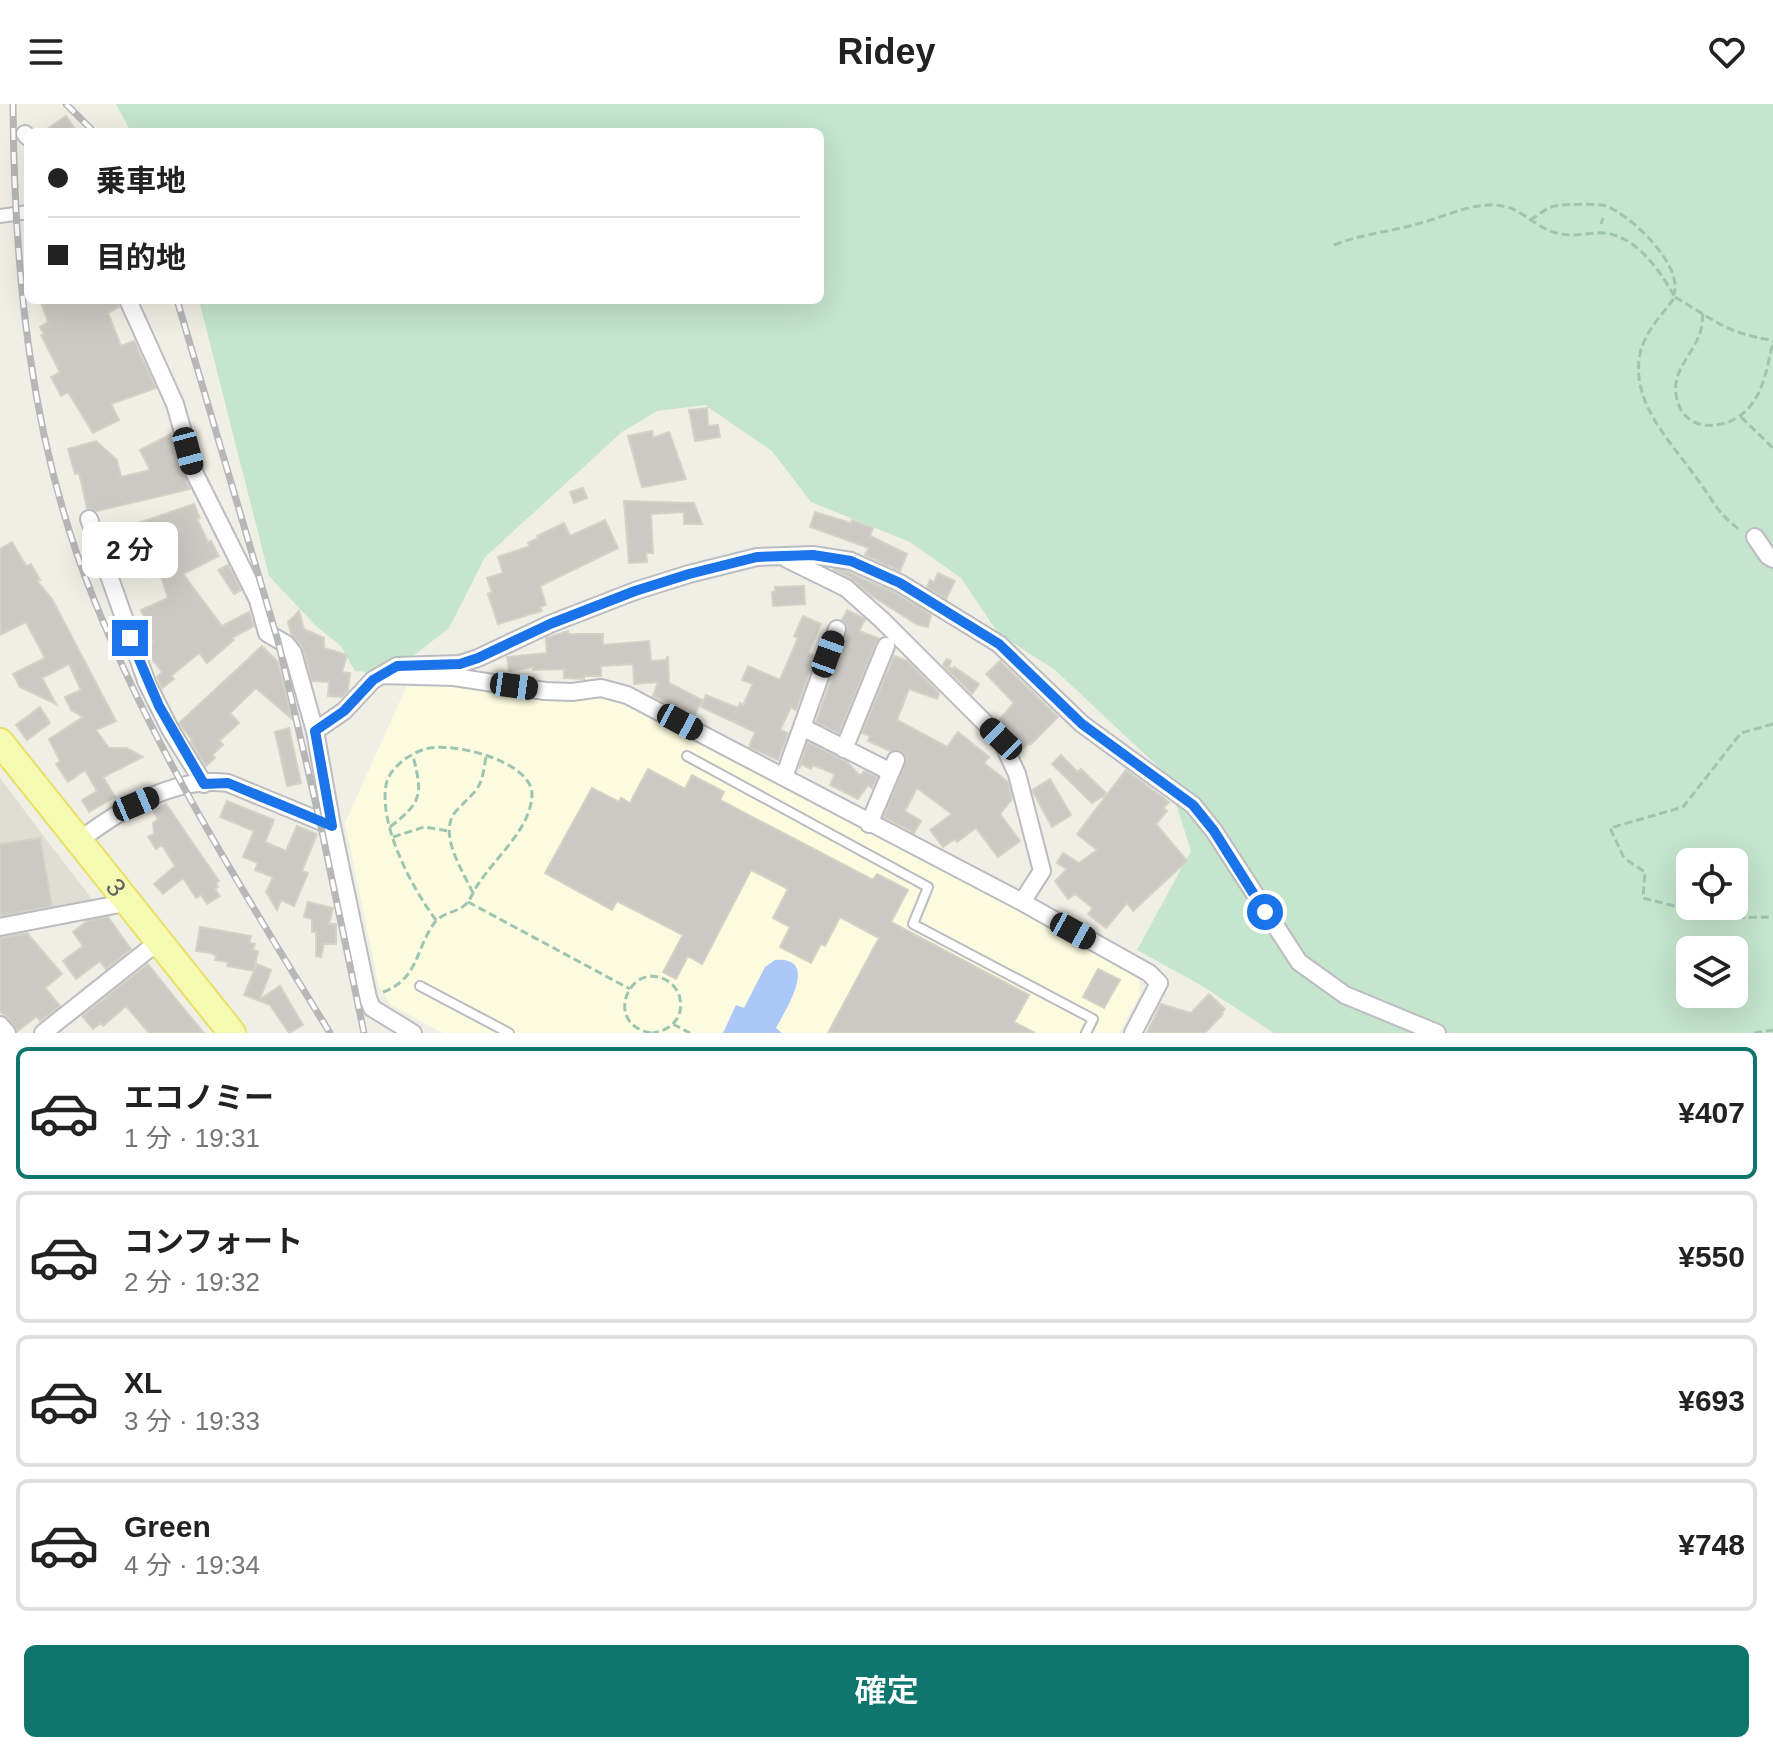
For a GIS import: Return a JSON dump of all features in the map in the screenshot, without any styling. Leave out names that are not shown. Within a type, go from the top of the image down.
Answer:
[{"type":"main road","name":"3","points":[[0,742],[232,1033]]},
{"type":"street","points":[[0,216],[24,213]]},
{"type":"street","points":[[130,304],[175,404],[195,474],[258,600],[267,633],[286,644],[293,653],[315,731],[368,998],[372,1008],[413,1033]]},
{"type":"street","points":[[89,519],[147,683],[170,729],[204,784]]},
{"type":"street","points":[[1755,537],[1773,559]]},
{"type":"street","points":[[315,731],[344,711],[373,680],[397,666],[460,664],[635,591],[757,557],[813,555],[851,561],[900,583],[999,644],[1082,724],[1193,805],[1214,831],[1299,962],[1345,995],[1437,1033]]},
{"type":"street","points":[[783,557],[846,588],[1001,739],[1017,774],[1042,871],[1022,902]]},
{"type":"street","points":[[784,777],[837,629]]},
{"type":"street","points":[[844,749],[886,646]]},
{"type":"street","points":[[381,675],[454,677],[545,691],[572,692],[601,688],[627,695],[1022,902],[1149,973],[1159,983],[1133,1033]]},
{"type":"street","points":[[802,727],[844,749],[893,766],[869,824]]},
{"type":"street","points":[[80,840],[136,804],[204,784],[228,783],[332,826]]},
{"type":"street","points":[[0,927],[130,902]]},
{"type":"street","points":[[43,1033],[159,941]]},
{"type":"street","points":[[0,1025],[7,1033]]},
{"type":"lane","points":[[687,756],[928,887],[913,924],[1093,1019],[1086,1033]]},
{"type":"lane","points":[[420,986],[509,1033]]},
{"type":"path","points":[[1529,221],[1554,205],[1608,204],[1645,234],[1670,264],[1677,286],[1674,296],[1644,342],[1639,357],[1641,390],[1660,430],[1719,514],[1744,534],[1755,537]]},
{"type":"path","points":[[1334,245],[1354,237],[1421,223],[1479,206],[1508,207],[1529,221],[1559,234],[1614,235],[1653,263],[1674,296],[1703,314],[1724,329],[1745,337],[1773,341],[1758,395],[1741,417],[1715,427],[1692,421],[1677,402],[1676,377],[1700,334],[1703,314]]},
{"type":"path","points":[[1601,224],[1603,218]]},
{"type":"path","points":[[1741,417],[1773,448]]},
{"type":"path","points":[[1773,724],[1741,733],[1683,807],[1610,828],[1624,858],[1645,872],[1643,898],[1721,918],[1773,917]]},
{"type":"path","points":[[368,998],[397,987],[407,978],[436,920],[468,902],[525,821],[532,797],[530,782],[516,768],[486,756],[442,747],[424,749],[395,766],[386,782],[390,827],[399,856],[436,920]]},
{"type":"path","points":[[390,827],[415,805],[419,792],[413,756]]},
{"type":"path","points":[[473,893],[452,847],[449,831],[455,812],[479,790],[486,756]]},
{"type":"path","points":[[393,837],[424,827],[449,831]]},
{"type":"path","points":[[468,902],[630,989]]},
{"type":"path","points":[[652,977],[666,980],[681,1001],[678,1017],[660,1032],[636,1028],[626,1015],[625,1000],[630,989],[637,981],[652,977]]},
{"type":"path","points":[[673,1024],[690,1033]]},
{"type":"path","points":[[1754,1033],[1773,1030]]},
{"type":"shaded area","points":[[116,104],[1773,104],[1773,1033],[1274,1033],[1199,984],[1137,950],[1191,851],[1167,775],[1055,670],[998,633],[961,578],[910,542],[811,502],[772,451],[705,405],[657,411],[622,432],[485,557],[449,628],[413,656],[369,672],[355,671],[341,646],[316,626],[269,576],[200,304],[824,304],[824,128],[129,128]]},
{"type":"shaded area","points":[[408,683],[467,688],[546,701],[574,700],[602,694],[1139,974],[1140,995],[1119,1033],[443,1033],[391,1005],[379,987],[345,823]]},
{"type":"shaded area","points":[[0,778],[45,838],[96,904],[0,921]]},
{"type":"water","points":[[775,960],[789,961],[796,967],[798,975],[792,998],[776,1028],[782,1033],[723,1033],[736,1005],[744,1008],[765,967]]},
{"type":"building","points":[[66,116],[74,128],[49,128]]},
{"type":"building","points":[[41,304],[118,304],[119,307],[108,313],[121,346],[134,341],[156,388],[111,404],[119,420],[93,433],[68,392],[61,396],[51,377],[60,372],[41,335],[44,334],[40,327],[48,322]]},
{"type":"building","points":[[707,408],[708,426],[718,425],[720,437],[695,441],[689,410]]},
{"type":"building","points":[[652,431],[653,438],[669,432],[686,479],[642,487],[628,436]]},
{"type":"building","points":[[171,434],[190,489],[97,511],[87,508],[79,473],[75,474],[68,449],[96,441],[117,460],[121,477],[150,470],[140,450]]},
{"type":"building","points":[[583,488],[587,498],[574,503],[570,492]]},
{"type":"building","points":[[624,501],[694,503],[702,524],[684,524],[684,512],[651,514],[653,553],[646,553],[647,562],[629,563]]},
{"type":"building","points":[[194,504],[208,542],[211,541],[219,556],[183,574],[222,626],[249,612],[254,626],[232,638],[234,640],[207,663],[199,653],[171,676],[174,679],[162,688],[157,677],[162,672],[148,654],[146,648],[153,643],[141,617],[144,617],[141,610],[168,598],[149,541],[112,552],[106,534]]},
{"type":"building","points":[[815,512],[873,528],[870,536],[907,554],[900,571],[865,555],[869,548],[810,527]]},
{"type":"building","points":[[605,520],[618,548],[540,586],[546,605],[540,607],[542,611],[498,624],[488,594],[492,592],[487,578],[503,573],[498,557],[530,546],[528,543],[537,536],[564,523],[570,536]]},
{"type":"building","points":[[12,542],[26,566],[31,564],[40,580],[37,581],[52,599],[116,721],[96,730],[109,748],[127,748],[143,757],[103,777],[115,797],[89,812],[82,800],[97,791],[85,770],[68,782],[56,764],[60,761],[49,739],[83,717],[71,710],[65,697],[81,690],[69,664],[42,678],[56,704],[20,687],[13,674],[45,658],[26,622],[0,635],[0,549]]},
{"type":"building","points":[[228,565],[241,590],[234,594],[218,570]]},
{"type":"building","points":[[833,569],[848,572],[895,593],[931,615],[928,627],[918,625]]},
{"type":"building","points":[[938,573],[955,581],[946,599],[927,587],[930,580],[934,582]]},
{"type":"building","points":[[804,586],[805,604],[773,606],[772,592],[775,592],[775,587]]},
{"type":"building","points":[[847,610],[865,619],[859,631],[878,638],[839,733],[816,722],[847,633],[848,626],[842,620]]},
{"type":"building","points":[[299,611],[304,629],[324,638],[324,648],[347,655],[342,672],[350,673],[348,690],[342,697],[328,696],[329,682],[312,681],[303,649],[291,634],[288,622]]},
{"type":"building","points":[[803,616],[821,624],[808,653],[816,656],[796,710],[791,707],[780,730],[788,733],[778,760],[749,747],[755,732],[701,707],[706,695],[738,708],[740,703],[743,705],[753,684],[742,680],[748,666],[780,680],[798,638],[794,636]]},
{"type":"building","points":[[568,631],[568,634],[603,634],[603,645],[649,641],[651,661],[666,660],[668,656],[669,683],[702,700],[695,715],[653,696],[658,682],[634,684],[633,664],[601,666],[601,676],[584,676],[584,679],[564,678],[564,669],[533,670],[533,667],[509,671],[507,657],[547,653],[546,638]]},
{"type":"building","points":[[262,646],[278,662],[292,719],[256,688],[230,713],[239,723],[219,741],[223,745],[206,766],[179,723]]},
{"type":"building","points":[[894,656],[908,661],[939,693],[937,699],[909,689],[897,720],[947,747],[958,732],[989,757],[984,763],[1008,782],[1012,799],[1000,814],[1020,841],[998,857],[976,828],[957,842],[955,839],[943,847],[930,830],[952,814],[917,788],[905,811],[921,821],[914,833],[884,817],[907,758],[901,750],[890,751],[868,741],[870,736],[862,733]]},
{"type":"building","points":[[947,659],[951,661],[948,667],[954,667],[979,684],[972,694],[943,665]]},
{"type":"building","points":[[1000,661],[1058,717],[1023,748],[998,721],[1014,703],[986,674]]},
{"type":"building","points":[[40,707],[50,723],[27,740],[16,725]]},
{"type":"building","points":[[289,728],[301,783],[287,786],[275,732]]},
{"type":"building","points":[[808,742],[847,762],[860,776],[864,771],[877,777],[872,788],[868,785],[858,799],[830,785],[835,774],[813,765],[811,769],[801,764],[799,769]]},
{"type":"building","points":[[1061,755],[1107,794],[1092,803],[1052,764]]},
{"type":"building","points":[[648,769],[685,789],[692,775],[724,792],[720,800],[873,880],[877,874],[908,890],[891,922],[1029,995],[1014,1022],[1035,1033],[828,1033],[879,938],[840,917],[825,946],[821,944],[811,963],[780,947],[790,927],[773,918],[788,889],[751,870],[702,964],[688,956],[676,979],[663,972],[683,935],[617,901],[612,910],[545,873],[592,788],[619,802],[621,798],[630,803]]},
{"type":"building","points":[[1126,770],[1169,802],[1163,808],[1167,811],[1156,824],[1187,861],[1133,911],[1127,903],[1106,928],[1088,914],[1093,908],[1075,894],[1068,899],[1055,881],[1067,869],[1057,863],[1063,853],[1079,863],[1097,850],[1077,834]]},
{"type":"building","points":[[1050,779],[1071,815],[1052,827],[1032,790]]},
{"type":"building","points":[[227,801],[274,820],[265,842],[286,851],[297,826],[317,834],[302,871],[308,873],[294,906],[281,900],[277,910],[266,892],[273,877],[255,870],[258,863],[243,857],[254,831],[220,817]]},
{"type":"building","points":[[166,804],[219,881],[215,889],[220,896],[207,904],[201,895],[196,898],[183,878],[163,894],[154,884],[175,866],[162,845],[156,849],[148,837],[154,834],[153,823],[158,819],[154,812]]},
{"type":"building","points":[[40,838],[52,906],[0,916],[0,844]]},
{"type":"building","points":[[308,902],[333,908],[329,924],[336,924],[336,944],[324,944],[321,957],[316,956],[316,932],[312,932],[312,919],[304,917]]},
{"type":"building","points":[[108,917],[131,949],[106,969],[100,961],[76,979],[63,961],[83,946],[73,932],[87,921]]},
{"type":"building","points":[[200,927],[251,936],[249,943],[255,944],[253,950],[258,951],[254,970],[257,964],[271,970],[260,999],[280,986],[303,1025],[289,1033],[270,1005],[244,995],[254,971],[227,966],[228,962],[215,960],[216,956],[211,953],[196,951]]},
{"type":"building","points":[[27,933],[62,974],[45,988],[60,1006],[40,1021],[37,1016],[18,1031],[0,1012],[0,938]]},
{"type":"building","points":[[148,964],[204,1033],[149,1033],[126,1006],[103,1026],[101,1023],[93,1029],[82,1016]]},
{"type":"building","points":[[1098,969],[1120,980],[1104,1008],[1083,997]]},
{"type":"building","points":[[1209,994],[1225,1009],[1205,1033],[1147,1033],[1161,1004],[1191,1013]]},
{"type":"railway","points":[[13,104],[17,230],[30,355],[54,478],[72,538],[117,654],[172,766],[233,874],[330,1033]]},
{"type":"railway","points":[[66,104],[90,128]]},
{"type":"railway","points":[[178,304],[278,641],[364,1033]]},
{"type":"route","points":[[130,638],[147,683],[170,729],[204,784],[228,783],[332,826],[315,731],[344,711],[373,680],[397,666],[460,664],[635,591],[757,557],[813,555],[851,561],[900,583],[999,644],[1082,724],[1193,805],[1214,831],[1265,912]]}]
